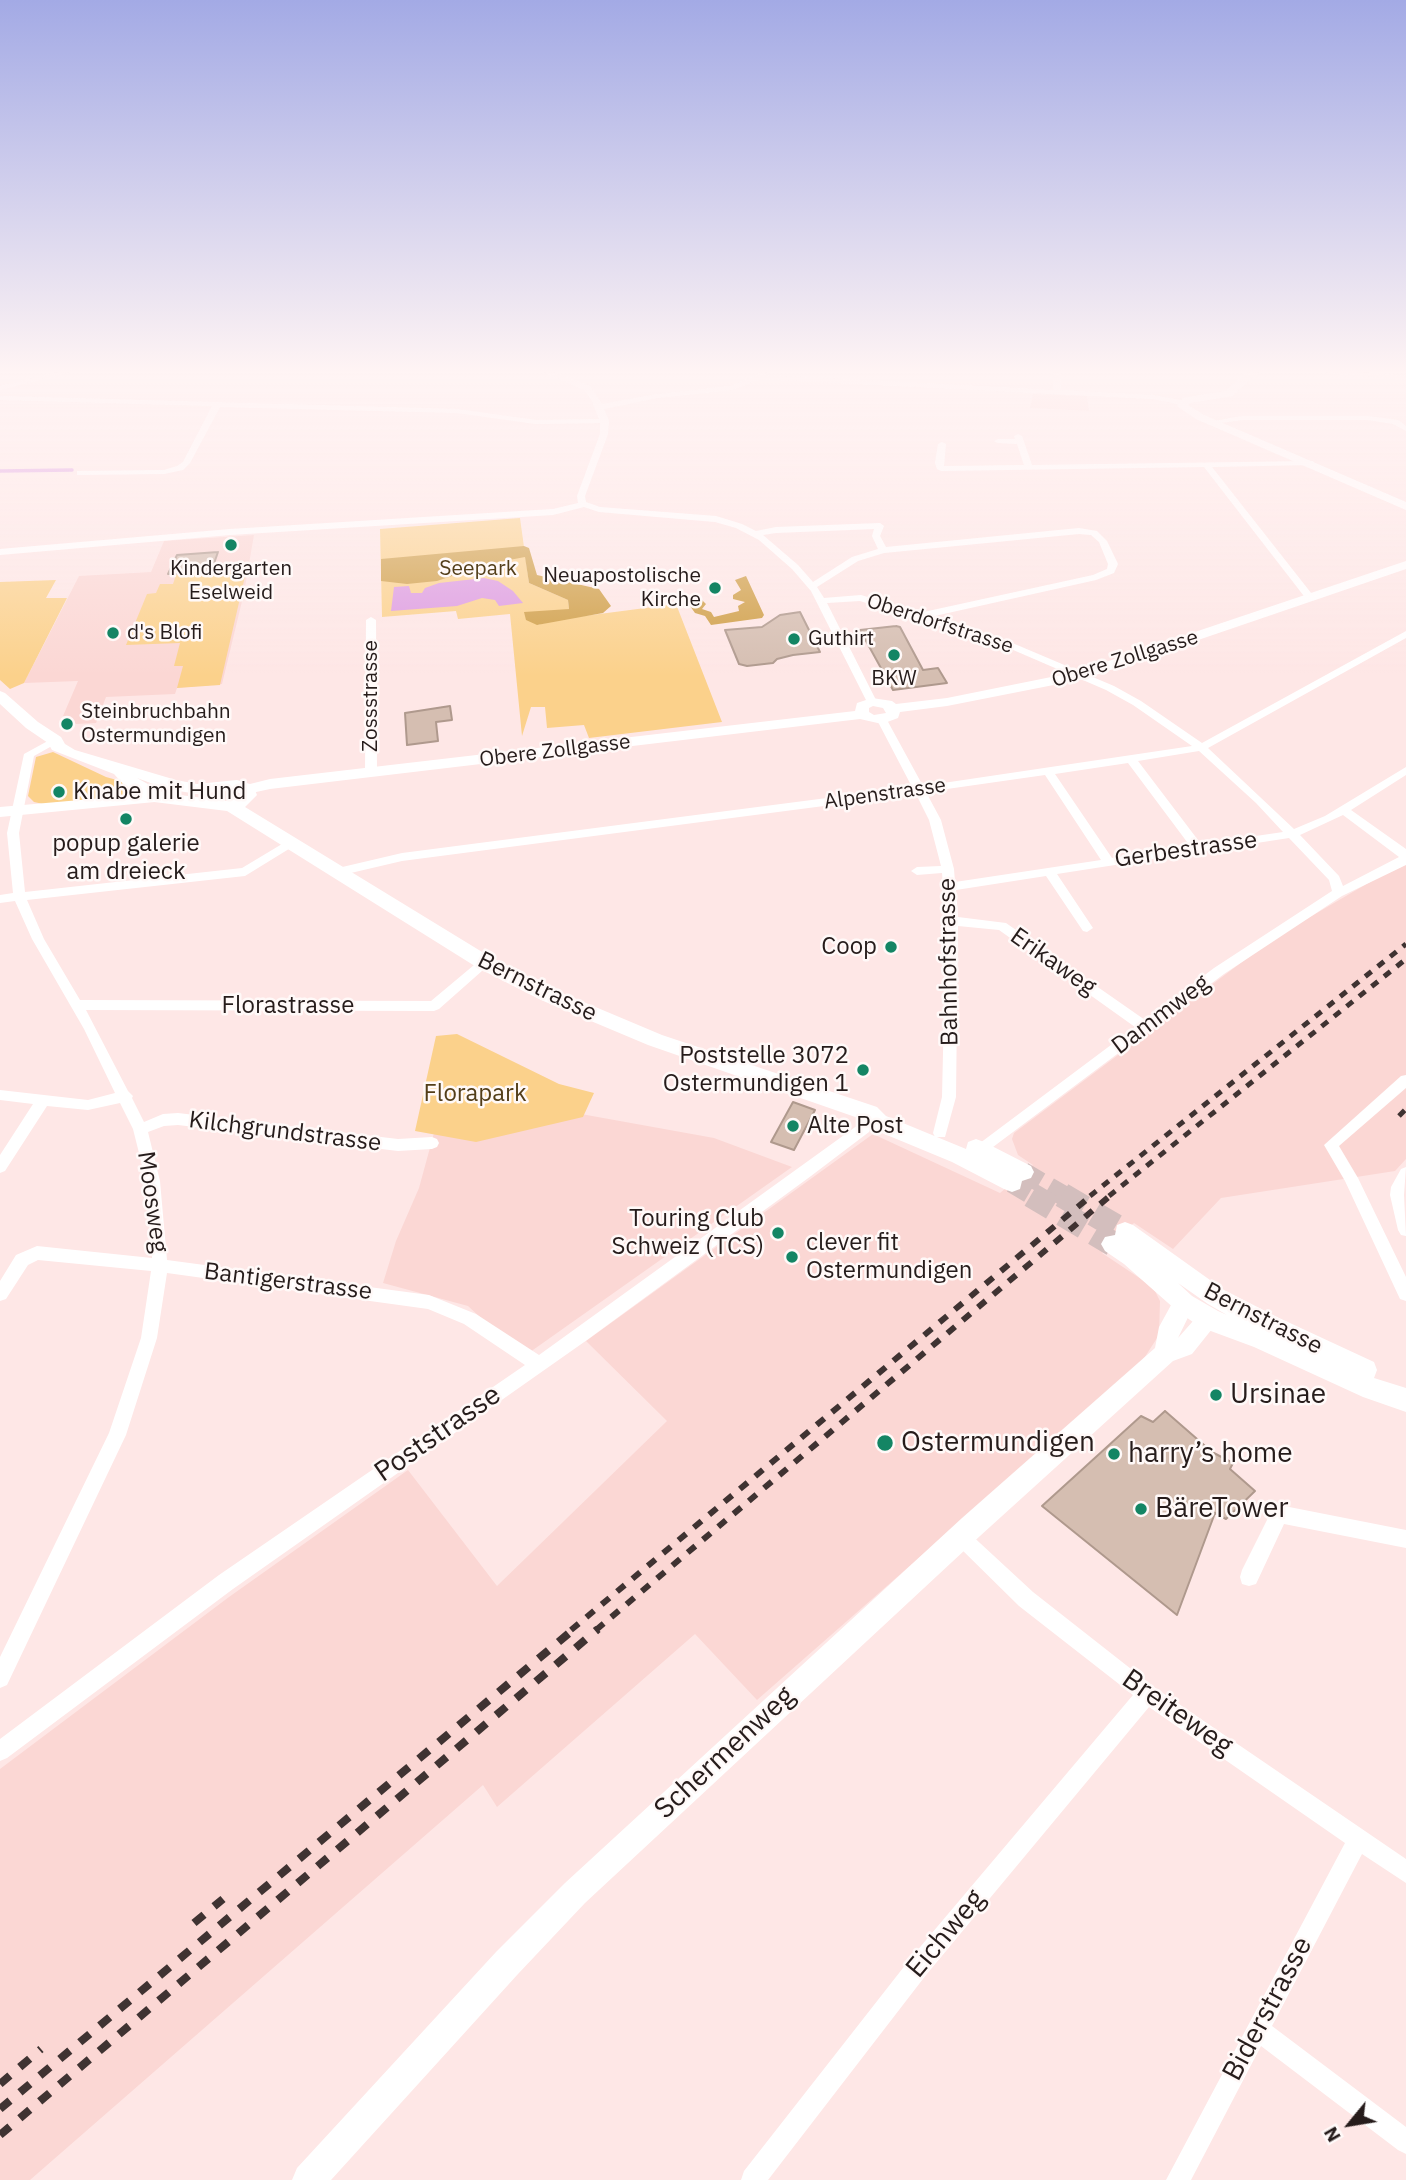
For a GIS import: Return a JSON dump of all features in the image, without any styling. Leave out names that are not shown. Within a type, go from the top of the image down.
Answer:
[{"type":"main road","name":"Bernstrasse","points":[[0,696],[32,725],[55,740],[58,747],[71,754],[89,757],[120,771],[140,773],[224,799],[291,844],[485,963],[614,1024],[869,1113],[878,1122],[981,1150],[1017,1178],[939,1140]]},
{"type":"main road","name":"Bernstrasse","points":[[120,771],[129,780],[155,794],[224,799]]},
{"type":"main road","name":"Bernstrasse","points":[[155,794],[159,787],[173,785]]},
{"type":"main road","points":[[224,799],[247,799],[247,789]]},
{"type":"main road","name":"Bernstrasse","points":[[1119,1238],[1132,1257],[1263,1339],[1372,1389],[1405,1399]]},
{"type":"street","points":[[80,473],[102,473]]},
{"type":"street","points":[[584,505],[580,498],[590,473]]},
{"type":"street","points":[[1212,473],[1310,598]]},
{"type":"street","points":[[1332,473],[1406,506]]},
{"type":"street","points":[[0,552],[230,532],[561,511],[584,505],[599,509],[703,517],[730,523],[756,534],[812,586],[821,601],[871,719],[882,720],[893,715],[894,709],[887,704],[867,708]]},
{"type":"street","points":[[756,534],[776,530],[880,526],[876,536],[883,550]]},
{"type":"street","points":[[812,586],[855,559],[883,550],[1079,531],[1094,533],[1103,541],[1112,564],[1111,571],[1096,577],[918,616]]},
{"type":"street","name":"Obere Zollgasse","points":[[894,709],[947,702],[1079,676],[1406,565]]},
{"type":"street","name":"Oberdorfstrasse","points":[[821,601],[855,597],[918,616],[1031,654],[1110,688],[1137,703],[1201,747],[1293,834],[1337,888]]},
{"type":"street","name":"Zossstrasse","points":[[371,620],[371,772]]},
{"type":"street","name":"Alpenstrasse","points":[[338,872],[402,857],[919,790],[1131,760],[1201,747],[1406,634]]},
{"type":"street","name":"Obere Zollgasse","points":[[247,789],[867,708]]},
{"type":"street","name":"Bahnhofstrasse","points":[[882,720],[937,827],[948,869],[952,921],[949,1097],[939,1140]]},
{"type":"street","name":"Moosweg","points":[[0,1678],[117,1435],[149,1338],[160,1266],[153,1181],[140,1129],[125,1096],[38,939],[20,898],[13,833],[29,754],[55,740]]},
{"type":"street","points":[[1131,760],[1198,848]]},
{"type":"street","name":"Gerbestrasse","points":[[950,887],[1293,834],[1311,828],[1344,810],[1406,770]]},
{"type":"street","points":[[1048,771],[1108,861]]},
{"type":"street","points":[[0,812],[127,800],[155,794]]},
{"type":"street","name":"Dammweg","points":[[981,1150],[1219,971],[1337,888],[1402,862],[1405,857],[1344,810]]},
{"type":"street","points":[[0,899],[245,872],[291,844]]},
{"type":"street","points":[[917,871],[948,869]]},
{"type":"street","points":[[1049,870],[1087,928]]},
{"type":"street","name":"Erikaweg","points":[[952,921],[1002,926],[1145,1027]]},
{"type":"street","name":"Florastrasse","points":[[76,1005],[434,1006],[485,963]]},
{"type":"street","points":[[1406,1080],[1331,1145],[1351,1178],[1406,1294]]},
{"type":"street","points":[[0,1095],[88,1105],[125,1096]]},
{"type":"street","points":[[0,1167],[43,1100]]},
{"type":"street","name":"Poststrasse","points":[[0,1751],[226,1582],[538,1364],[864,1128],[869,1113]]},
{"type":"street","name":"Kilchgrundstrasse","points":[[140,1129],[178,1119],[398,1145],[432,1143]]},
{"type":"street","points":[[1406,1173],[1398,1187],[1397,1195],[1406,1230]]},
{"type":"street","name":"Bantigerstrasse","points":[[0,1294],[19,1263],[26,1256],[37,1253],[160,1266],[429,1302],[470,1319],[538,1364]]},
{"type":"street","points":[[1167,1353],[1167,1334],[1190,1294]]},
{"type":"street","name":"Schermenweg","points":[[309,2180],[497,1973],[575,1893],[961,1537],[1167,1353],[1184,1347],[1220,1311]]},
{"type":"street","points":[[1249,1577],[1279,1514],[1406,1539]]},
{"type":"street","name":"Breiteweg","points":[[961,1537],[1035,1606],[1147,1694],[1406,1872]]},
{"type":"street","name":"Eichweg","points":[[752,2180],[918,1967],[1147,1694]]},
{"type":"street","name":"Biderstrasse","points":[[1178,2180],[1358,1839]]},
{"type":"street","points":[[1258,2029],[1406,2143]]},
{"type":"shaded area","points":[[254,535],[244,593],[222,684],[177,688],[175,694],[106,697],[96,723],[76,724],[63,716],[78,681],[24,683],[79,576],[151,572],[164,541]]},
{"type":"shaded area","points":[[524,546],[529,548],[537,575],[599,589],[611,606],[603,613],[537,625],[526,620],[524,612],[569,609],[568,600],[529,583],[525,557],[488,564],[437,581],[407,584],[381,581],[381,559]]},
{"type":"shaded area","points":[[746,576],[764,615],[762,618],[711,625],[705,616],[695,613],[685,599],[701,599],[706,604],[702,609],[711,612],[714,617],[739,611],[738,606],[745,602],[733,599],[733,595],[741,590],[735,580]]},
{"type":"shaded area","points":[[484,578],[498,581],[513,591],[523,603],[499,606],[495,600],[482,598],[457,606],[391,611],[394,587],[409,586],[411,593],[422,593],[425,588],[439,583]]},
{"type":"shaded area","points":[[1406,861],[1406,1159],[1395,1171],[1221,1198],[1173,1249],[1134,1223],[1102,1253],[1153,1287],[1160,1301],[1159,1335],[1141,1363],[757,1700],[695,1634],[497,1807],[483,1785],[30,2180],[0,2180],[0,1769],[229,1597],[408,1470],[497,1586],[667,1421],[586,1341],[873,1134],[1000,1193],[1033,1165],[1018,1155],[1012,1139],[1014,1133],[1274,938]]},
{"type":"shaded area","points":[[570,1112],[714,1138],[792,1167],[523,1357],[468,1306],[383,1283],[396,1241],[419,1188],[434,1133]]},
{"type":"green space","name":"Seepark","points":[[520,518],[529,583],[568,600],[569,609],[537,625],[561,619],[676,604],[722,722],[589,738],[584,725],[547,728],[545,707],[531,707],[522,736],[510,614],[458,619],[456,611],[382,617],[380,529]]},
{"type":"green space","points":[[246,572],[220,685],[177,688],[183,666],[174,666],[180,643],[126,645],[147,594],[156,593],[160,584],[173,584],[176,575]]},
{"type":"green space","points":[[56,580],[46,598],[67,598],[24,683],[10,689],[0,680],[0,582]]},
{"type":"green space","points":[[53,752],[138,790],[120,797],[43,804],[34,802],[28,796],[36,757]]},
{"type":"green space","name":"Florapark","points":[[457,1034],[559,1084],[594,1093],[583,1117],[476,1142],[415,1131],[436,1036]]},
{"type":"building","points":[[218,552],[211,572],[168,574],[177,555]]},
{"type":"building","name":"Guthirt","points":[[800,612],[820,652],[793,655],[777,659],[773,663],[747,666],[739,664],[725,630],[762,627],[780,615]]},
{"type":"building","name":"BKW","points":[[900,627],[923,670],[938,668],[947,683],[893,690],[860,630]]},
{"type":"building","points":[[450,706],[452,720],[436,722],[438,741],[407,745],[405,713]]},
{"type":"building","name":"Alte Post","points":[[793,1102],[815,1110],[794,1150],[771,1142]]},
{"type":"building","name":"BäreTower","points":[[1165,1411],[1212,1452],[1233,1463],[1230,1469],[1255,1491],[1226,1519],[1215,1513],[1177,1615],[1042,1506],[1141,1416],[1153,1422]]},
{"type":"tunnel","points":[[1023,1172],[1064,1196]]},
{"type":"tunnel","points":[[1012,1183],[1034,1196]]},
{"type":"tunnel","points":[[1031,1195],[1113,1244]]},
{"type":"tunnel","points":[[1062,1195],[1125,1232]]},
{"type":"railway","points":[[1090,1196],[1406,944]]},
{"type":"railway","points":[[1109,1196],[1406,959]]},
{"type":"railway","points":[[1399,1116],[1406,1109]]},
{"type":"railway","points":[[571,1630],[1092,1195]]},
{"type":"railway","points":[[596,1630],[1111,1195]]},
{"type":"railway","points":[[0,2109],[574,1629]]},
{"type":"railway","points":[[0,2135],[598,1629]]},
{"type":"railway","points":[[194,1923],[223,1899]]},
{"type":"railway","points":[[0,2084],[41,2049]]},
{"type":"place","name":"Kindergarten Eselweid","points":[[231,545]]},
{"type":"place","name":"Neuapostolische Kirche","points":[[715,588]]},
{"type":"place","name":"d's Blofi","points":[[113,633]]},
{"type":"place","name":"Guthirt","points":[[794,639]]},
{"type":"place","name":"BKW","points":[[894,655]]},
{"type":"place","name":"Steinbruchbahn Ostermundigen","points":[[67,724]]},
{"type":"place","name":"Knabe mit Hund","points":[[59,792]]},
{"type":"place","name":"popup galerie am dreieck","points":[[126,819]]},
{"type":"place","name":"Coop","points":[[891,947]]},
{"type":"place","name":"Poststelle 3072 Ostermundigen 1","points":[[863,1070]]},
{"type":"place","name":"Alte Post","points":[[793,1126]]},
{"type":"place","name":"Touring Club Schweiz (TCS)","points":[[778,1233]]},
{"type":"place","name":"clever fit Ostermundigen","points":[[792,1257]]},
{"type":"place","name":"Ursinae","points":[[1216,1395]]},
{"type":"place","name":"Ostermundigen","points":[[885,1443]]},
{"type":"place","name":"harry’s home","points":[[1114,1454]]},
{"type":"place","name":"BäreTower","points":[[1141,1509]]}]
